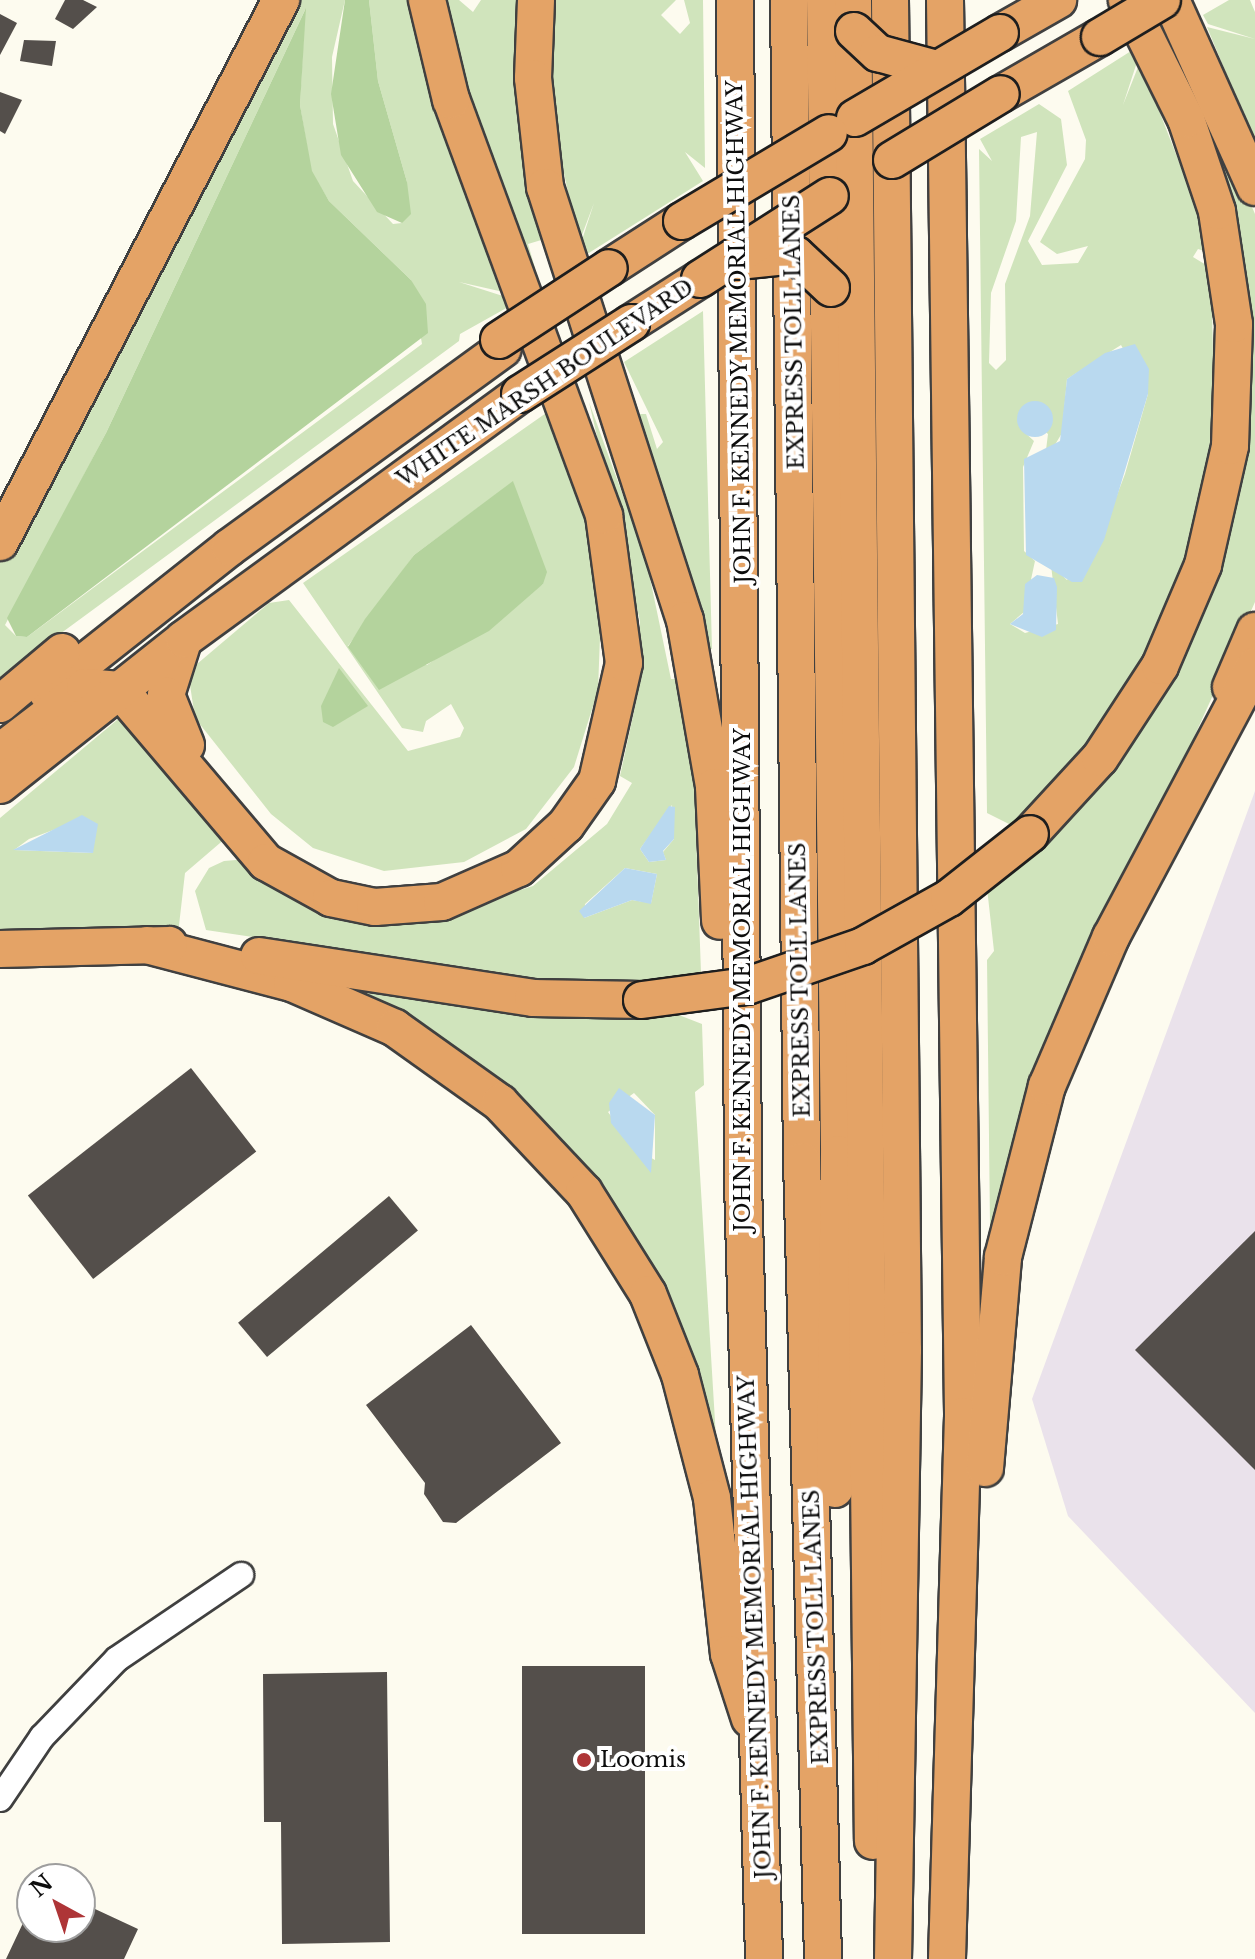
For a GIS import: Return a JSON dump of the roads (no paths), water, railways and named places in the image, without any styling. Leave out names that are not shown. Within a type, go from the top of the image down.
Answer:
[{"type":"highway","points":[[0,542],[281,0]]},
{"type":"highway","points":[[184,639],[168,679],[171,720],[268,844],[326,880],[377,894],[460,891],[491,881],[543,848],[597,781],[618,707],[624,634],[596,487],[464,139],[427,0]]},
{"type":"highway","points":[[536,0],[535,119],[548,199],[667,552],[697,678],[714,787],[722,960],[741,1049]]},
{"type":"highway","name":"JOHN F. KENNEDY MEMORIAL HIGHWAY","points":[[735,0],[741,1049],[764,1959]]},
{"type":"highway","name":"EXPRESS TOLL LANES","points":[[789,0],[802,1161],[826,1959]]},
{"type":"highway","points":[[890,0],[903,1350],[893,1959]]},
{"type":"highway","points":[[945,0],[963,1416],[947,1959]]},
{"type":"highway","points":[[0,704],[175,566],[598,276],[682,221],[1058,0]]},
{"type":"highway","points":[[0,949],[194,946],[533,998],[642,1000],[747,986],[863,946],[949,898],[1030,834],[1100,758],[1160,666],[1203,565],[1230,446],[1234,324],[1217,211],[1186,119],[1127,0]]},
{"type":"highway","name":"WHITE MARSH BOULEVARD","points":[[0,785],[184,639],[520,394],[843,189],[1162,0]]},
{"type":"highway","points":[[1171,0],[1255,187]]},
{"type":"highway","points":[[826,1959],[839,1272],[840,304],[843,189],[839,11]]},
{"type":"highway","points":[[839,11],[878,53],[936,69]]},
{"type":"highway","points":[[691,284],[745,258],[781,253],[812,264],[840,304],[874,1959]]},
{"type":"highway","points":[[0,729],[241,539],[501,345]]},
{"type":"highway","points":[[1202,759],[1255,631]]},
{"type":"highway","points":[[952,1782],[974,1709],[993,1339],[1017,1192],[1069,1028],[1202,759],[1255,666]]},
{"type":"highway","points":[[0,752],[85,687],[120,690],[251,849],[311,889],[356,904],[406,908],[491,881]]},
{"type":"highway","points":[[147,945],[292,983],[395,1028],[500,1103],[576,1181],[648,1294],[680,1375],[712,1498],[733,1672],[760,1740]]},
{"type":"street","points":[[0,1799],[42,1737],[108,1667],[163,1622],[241,1575]]},
{"type":"water","points":[[1135,344],[1149,369],[1148,394],[1104,540],[1082,582],[1072,582],[1026,555],[1024,459],[1060,441],[1067,379],[1105,353]]},
{"type":"water","points":[[1035,401],[1048,406],[1053,419],[1048,432],[1035,437],[1022,432],[1017,419],[1022,406]]},
{"type":"water","points":[[1037,575],[1054,578],[1057,587],[1056,630],[1042,637],[1010,624],[1023,614],[1025,584]]},
{"type":"water","points":[[669,806],[675,807],[674,839],[663,851],[666,860],[649,862],[640,849]]},
{"type":"water","points":[[82,815],[98,824],[93,853],[13,850]]},
{"type":"water","points":[[625,868],[657,874],[651,904],[632,900],[584,918],[579,911]]},
{"type":"water","points":[[619,1088],[655,1115],[651,1173],[611,1123],[609,1103]]},
{"type":"place","name":"Loomis","points":[[584,1760]]}]
